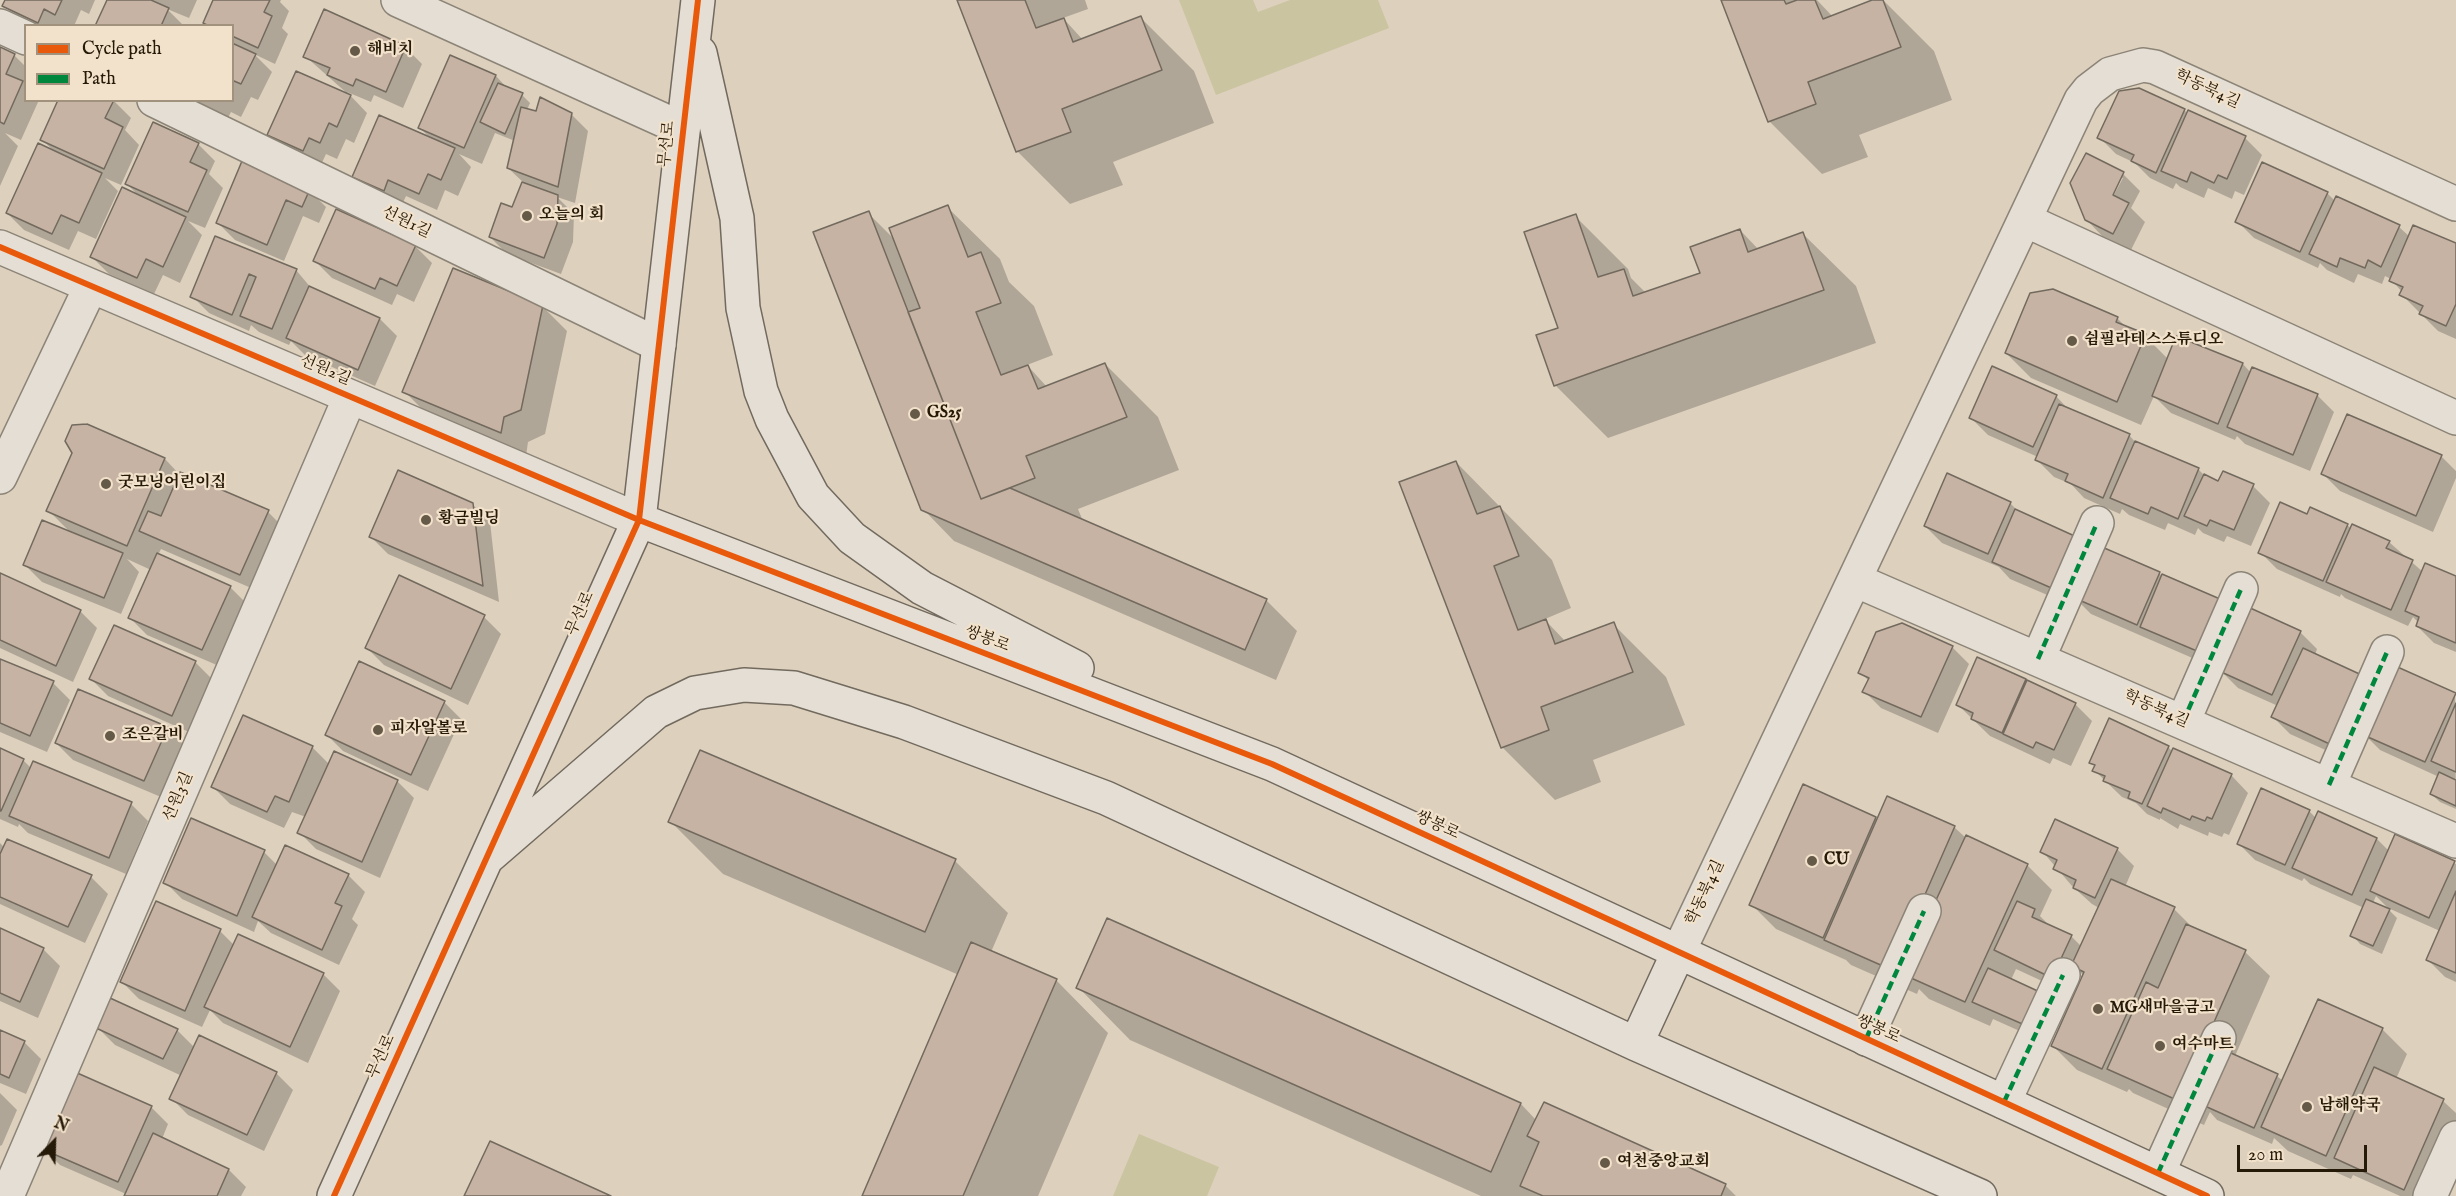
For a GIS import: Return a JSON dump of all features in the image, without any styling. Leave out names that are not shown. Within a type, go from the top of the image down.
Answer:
[{"type":"street","points":[[398,0],[683,129]]},
{"type":"street","points":[[696,15],[737,218],[743,308],[756,368],[772,419],[813,496],[852,538],[922,588],[1031,646],[1272,764]]},
{"type":"street","name":"무선로","points":[[334,1196],[639,520],[696,15]]},
{"type":"street","points":[[0,26],[24,37]]},
{"type":"street","name":"학동북4길","points":[[1636,1044],[2081,100],[2089,90],[2110,74],[2143,65],[2164,71],[2456,204]]},
{"type":"street","name":"선원1길","points":[[158,102],[659,345]]},
{"type":"street","points":[[2025,220],[2456,417]]},
{"type":"street","name":"선원2길","points":[[0,247],[639,520]]},
{"type":"street","points":[[0,477],[91,286]]},
{"type":"street","name":"선원3길","points":[[7,1196],[350,397]]},
{"type":"street","name":"쌍봉로","points":[[639,520],[1272,764],[2208,1196]]},
{"type":"street","points":[[2038,659],[2097,523]]},
{"type":"street","name":"학동북4길","points":[[1855,580],[2456,841]]},
{"type":"street","points":[[2183,722],[2241,589]]},
{"type":"street","points":[[2328,786],[2386,652]]},
{"type":"street","points":[[486,859],[656,712],[695,693],[744,685],[794,688],[904,722],[1106,798],[1636,1044],[1980,1196]]},
{"type":"street","points":[[1866,1039],[1924,910]]},
{"type":"street","points":[[2004,1102],[2063,975]]},
{"type":"street","points":[[2158,1173],[2219,1038]]},
{"type":"street","points":[[2430,1196],[2456,1138]]},
{"type":"shaded area","points":[[1179,0],[1253,0],[1258,12],[1290,0],[1378,0],[1389,28],[1216,95]]},
{"type":"shaded area","points":[[1139,1134],[1219,1167],[1207,1196],[1113,1196]]},
{"type":"building","points":[[5,0],[62,0],[55,15],[44,9],[38,23],[2,6]]},
{"type":"building","points":[[107,0],[151,0],[169,8],[162,24],[96,24]]},
{"type":"building","points":[[213,0],[270,0],[264,12],[272,16],[258,48],[234,37],[234,24],[203,23]]},
{"type":"building","points":[[957,0],[1025,0],[1036,28],[1064,18],[1073,42],[1141,16],[1162,70],[1062,109],[1071,132],[1016,152]]},
{"type":"building","points":[[1721,0],[1784,0],[1786,4],[1797,0],[1815,0],[1823,19],[1872,0],[1883,0],[1901,47],[1808,82],[1816,104],[1768,122]]},
{"type":"building","name":"해비치","points":[[324,9],[406,46],[386,92],[356,79],[353,86],[327,75],[330,68],[303,57]]},
{"type":"building","points":[[234,44],[256,54],[241,84],[234,81]]},
{"type":"building","points":[[0,47],[15,54],[6,74],[23,81],[4,124],[0,122]]},
{"type":"building","points":[[450,55],[496,75],[464,148],[418,128]]},
{"type":"building","points":[[296,71],[351,95],[337,127],[329,123],[320,143],[309,138],[303,151],[267,135]]},
{"type":"building","points":[[498,83],[523,93],[505,134],[480,122]]},
{"type":"building","points":[[2139,88],[2185,109],[2156,173],[2131,161],[2134,155],[2097,138],[2119,91]]},
{"type":"building","points":[[540,97],[572,113],[558,187],[507,168],[521,107],[536,111]]},
{"type":"building","points":[[57,102],[113,102],[105,118],[123,127],[104,169],[40,140]]},
{"type":"building","points":[[2188,110],[2246,136],[2227,179],[2218,175],[2214,183],[2191,172],[2187,182],[2161,171]]},
{"type":"building","points":[[379,115],[455,148],[441,180],[428,174],[419,194],[388,180],[384,191],[352,177]]},
{"type":"building","points":[[153,122],[199,143],[190,162],[207,170],[188,212],[125,184]]},
{"type":"building","points":[[38,143],[102,173],[79,223],[61,215],[52,234],[6,213]]},
{"type":"building","points":[[2086,153],[2124,172],[2113,195],[2129,203],[2113,234],[2085,220],[2070,183]]},
{"type":"building","points":[[242,161],[310,189],[302,207],[286,200],[267,245],[216,223]]},
{"type":"building","points":[[2262,162],[2328,192],[2300,252],[2235,222]]},
{"type":"building","name":"오늘의 회","points":[[522,182],[558,195],[557,224],[544,258],[489,237],[501,203],[512,207]]},
{"type":"building","points":[[122,187],[186,217],[163,267],[146,259],[137,278],[90,257]]},
{"type":"building","points":[[2336,196],[2400,225],[2381,267],[2368,260],[2365,268],[2340,258],[2337,267],[2309,254]]},
{"type":"building","points":[[948,205],[968,257],[981,252],[1001,303],[976,312],[1001,375],[1028,365],[1038,389],[1105,363],[1127,417],[1026,456],[1035,478],[981,499],[908,312],[920,308],[889,228]]},
{"type":"building","points":[[336,209],[416,245],[397,286],[380,278],[375,289],[313,261]]},
{"type":"building","points":[[869,211],[981,499],[1010,488],[1267,599],[1245,650],[921,510],[813,232]]},
{"type":"building","points":[[1576,214],[1598,277],[1624,269],[1633,296],[1700,273],[1690,247],[1740,229],[1748,252],[1803,232],[1824,290],[1554,386],[1536,335],[1558,328],[1524,232]]},
{"type":"building","points":[[2413,225],[2456,243],[2456,304],[2446,326],[2419,314],[2423,306],[2399,295],[2403,287],[2389,281]]},
{"type":"building","points":[[215,236],[297,269],[272,329],[240,316],[256,277],[249,274],[232,315],[190,297]]},
{"type":"building","points":[[453,268],[543,305],[521,410],[504,417],[501,433],[402,392]]},
{"type":"building","points":[[309,286],[380,318],[358,370],[286,338]]},
{"type":"building","points":[[2053,289],[2118,317],[2116,322],[2146,334],[2117,402],[2005,353],[2030,293]]},
{"type":"building","points":[[2176,336],[2243,363],[2218,424],[2152,396]]},
{"type":"building","points":[[1992,366],[2057,395],[2033,447],[1969,418]]},
{"type":"building","points":[[2252,367],[2318,394],[2293,455],[2227,427]]},
{"type":"building","points":[[2059,404],[2130,434],[2103,498],[2065,481],[2068,474],[2035,460]]},
{"type":"building","points":[[2347,414],[2442,455],[2416,516],[2321,474]]},
{"type":"building","name":"굿모닝어린이집","points":[[87,424],[165,458],[127,546],[46,511],[72,453],[65,441],[72,425]]},
{"type":"building","points":[[2135,441],[2199,468],[2178,519],[2151,507],[2148,514],[2110,498]]},
{"type":"building","points":[[1456,461],[1477,514],[1500,506],[1519,556],[1494,566],[1518,630],[1546,619],[1555,644],[1614,622],[1633,672],[1541,707],[1549,730],[1501,748],[1399,482]]},
{"type":"building","name":"황금빌딩","points":[[398,470],[473,503],[483,586],[369,537]]},
{"type":"building","points":[[2223,471],[2254,484],[2234,530],[2210,520],[2207,526],[2184,516],[2204,474],[2218,481]]},
{"type":"building","points":[[180,472],[269,510],[240,575],[139,531],[148,511],[161,516]]},
{"type":"building","points":[[1947,473],[2011,502],[1988,554],[1924,526]]},
{"type":"building","points":[[2280,502],[2307,514],[2310,507],[2348,524],[2323,581],[2258,553]]},
{"type":"building","points":[[2015,509],[2079,538],[2056,590],[1992,562]]},
{"type":"building","points":[[42,520],[123,553],[104,598],[23,565]]},
{"type":"building","points":[[2352,524],[2390,541],[2386,548],[2413,560],[2391,610],[2326,582]]},
{"type":"building","points":[[2095,544],[2160,572],[2137,625],[2072,597]]},
{"type":"building","points":[[157,553],[231,586],[202,650],[128,618]]},
{"type":"building","points":[[2425,563],[2456,576],[2456,643],[2416,626],[2419,617],[2405,611]]},
{"type":"building","points":[[0,573],[81,610],[56,666],[0,640]]},
{"type":"building","points":[[2162,574],[2227,602],[2204,654],[2140,627]]},
{"type":"building","points":[[399,575],[485,615],[451,689],[365,648]]},
{"type":"building","points":[[2248,607],[2301,631],[2272,695],[2219,671]]},
{"type":"building","points":[[1902,623],[1953,646],[1921,717],[1862,692],[1869,678],[1858,673],[1876,632]]},
{"type":"building","points":[[114,625],[196,661],[172,716],[89,679]]},
{"type":"building","points":[[2303,648],[2366,677],[2334,746],[2271,717]]},
{"type":"building","points":[[1977,657],[2026,679],[2002,733],[1971,719],[1973,713],[1956,705]]},
{"type":"building","points":[[0,659],[54,681],[30,736],[0,723]]},
{"type":"building","points":[[359,661],[445,701],[411,775],[325,735]]},
{"type":"building","points":[[2393,665],[2456,693],[2425,762],[2361,734]]},
{"type":"building","points":[[2027,680],[2076,703],[2054,750],[2036,742],[2033,748],[2003,734]]},
{"type":"building","points":[[78,689],[168,727],[144,781],[55,743]]},
{"type":"building","points":[[2456,703],[2456,772],[2431,761]]},
{"type":"building","points":[[243,715],[313,746],[289,802],[275,796],[267,812],[211,787]]},
{"type":"building","points":[[2109,718],[2169,746],[2142,804],[2128,798],[2130,792],[2103,781],[2105,776],[2092,771],[2095,765],[2089,763]]},
{"type":"building","points":[[0,748],[24,759],[1,811],[0,811]]},
{"type":"building","points":[[2173,748],[2232,774],[2212,819],[2207,817],[2205,821],[2192,816],[2190,820],[2163,808],[2161,813],[2147,806]]},
{"type":"building","points":[[700,750],[956,859],[925,932],[668,822]]},
{"type":"building","points":[[334,751],[398,780],[362,862],[297,833]]},
{"type":"building","points":[[33,761],[132,802],[109,858],[9,816]]},
{"type":"building","points":[[2439,772],[2456,780],[2456,806],[2430,794]]},
{"type":"building","points":[[1803,784],[1876,817],[1823,938],[1749,905]]},
{"type":"building","points":[[2261,788],[2310,810],[2285,865],[2237,844]]},
{"type":"building","points":[[1887,796],[1955,826],[1892,970],[1824,940]]},
{"type":"building","points":[[2318,811],[2377,838],[2352,895],[2292,868]]},
{"type":"building","points":[[191,818],[265,850],[237,916],[163,883]]},
{"type":"building","points":[[2055,819],[2118,848],[2095,898],[2073,888],[2076,880],[2053,869],[2057,860],[2040,852]]},
{"type":"building","points":[[2395,834],[2455,861],[2429,918],[2370,891]]},
{"type":"building","points":[[1966,835],[2028,864],[1965,1002],[1902,974]]},
{"type":"building","points":[[7,839],[92,875],[68,927],[0,897],[0,854]]},
{"type":"building","points":[[285,845],[349,874],[335,903],[342,906],[322,950],[252,917]]},
{"type":"building","name":"MG새마을금고","points":[[2111,879],[2175,907],[2102,1069],[2051,1046],[2084,972],[2071,966]]},
{"type":"building","points":[[2456,891],[2456,973],[2426,960]]},
{"type":"building","points":[[2366,899],[2390,909],[2373,946],[2350,936]]},
{"type":"building","points":[[156,901],[221,929],[185,1011],[120,982]]},
{"type":"building","points":[[2017,901],[2035,909],[2032,917],[2072,935],[2052,978],[1994,950]]},
{"type":"building","points":[[1107,918],[1521,1103],[1491,1172],[1076,988]]},
{"type":"building","points":[[2186,924],[2246,950],[2179,1101],[2107,1069],[2146,982],[2158,988]]},
{"type":"building","points":[[0,928],[44,948],[20,1002],[0,993]]},
{"type":"building","points":[[238,934],[324,973],[290,1047],[204,1007]]},
{"type":"building","points":[[971,942],[1057,979],[963,1196],[862,1196]]},
{"type":"building","points":[[1988,968],[2042,993],[2027,1026],[1972,1002]]},
{"type":"building","points":[[110,998],[178,1029],[163,1059],[96,1028]]},
{"type":"building","points":[[2318,999],[2383,1028],[2326,1156],[2261,1127]]},
{"type":"building","points":[[0,1030],[25,1041],[9,1078],[0,1074]]},
{"type":"building","points":[[199,1035],[277,1072],[247,1135],[169,1099]]},
{"type":"building","points":[[2222,1049],[2278,1074],[2254,1128],[2198,1103]]},
{"type":"building","points":[[2374,1067],[2444,1099],[2404,1190],[2334,1158]]},
{"type":"building","points":[[75,1072],[152,1106],[118,1182],[42,1149]]},
{"type":"building","name":"여천중앙교회","points":[[1544,1102],[1726,1184],[1721,1196],[1543,1196],[1520,1186],[1539,1142],[1527,1136]]},
{"type":"building","points":[[153,1133],[229,1169],[217,1196],[124,1196]]},
{"type":"building","points":[[490,1141],[611,1196],[464,1196]]},
{"type":"marked path","points":[[2038,659],[2097,523]]},
{"type":"marked path","points":[[2183,722],[2241,589]]},
{"type":"marked path","points":[[2329,785],[2387,652]]},
{"type":"marked path","points":[[1866,1039],[1924,911]]},
{"type":"marked path","points":[[2004,1102],[2063,975]]},
{"type":"marked path","points":[[2158,1173],[2219,1038]]},
{"type":"cycle path","points":[[334,1196],[639,520],[698,0]]},
{"type":"cycle path","points":[[0,247],[639,520],[1272,764],[2207,1196]]},
{"type":"place","name":"해비치","points":[[355,51]]},
{"type":"place","name":"오늘의 회","points":[[527,216]]},
{"type":"place","name":"쉼필라테스스튜디오","points":[[2072,341]]},
{"type":"place","name":"GS25","points":[[915,414]]},
{"type":"place","name":"굿모닝어린이집","points":[[106,484]]},
{"type":"place","name":"황금빌딩","points":[[426,520]]},
{"type":"place","name":"피자알볼로","points":[[378,730]]},
{"type":"place","name":"조은갈비","points":[[110,736]]},
{"type":"place","name":"CU","points":[[1812,861]]},
{"type":"place","name":"MG새마을금고","points":[[2098,1009]]},
{"type":"place","name":"여수마트","points":[[2160,1046]]},
{"type":"place","name":"남해약국","points":[[2307,1107]]},
{"type":"place","name":"여천중앙교회","points":[[1605,1163]]}]
